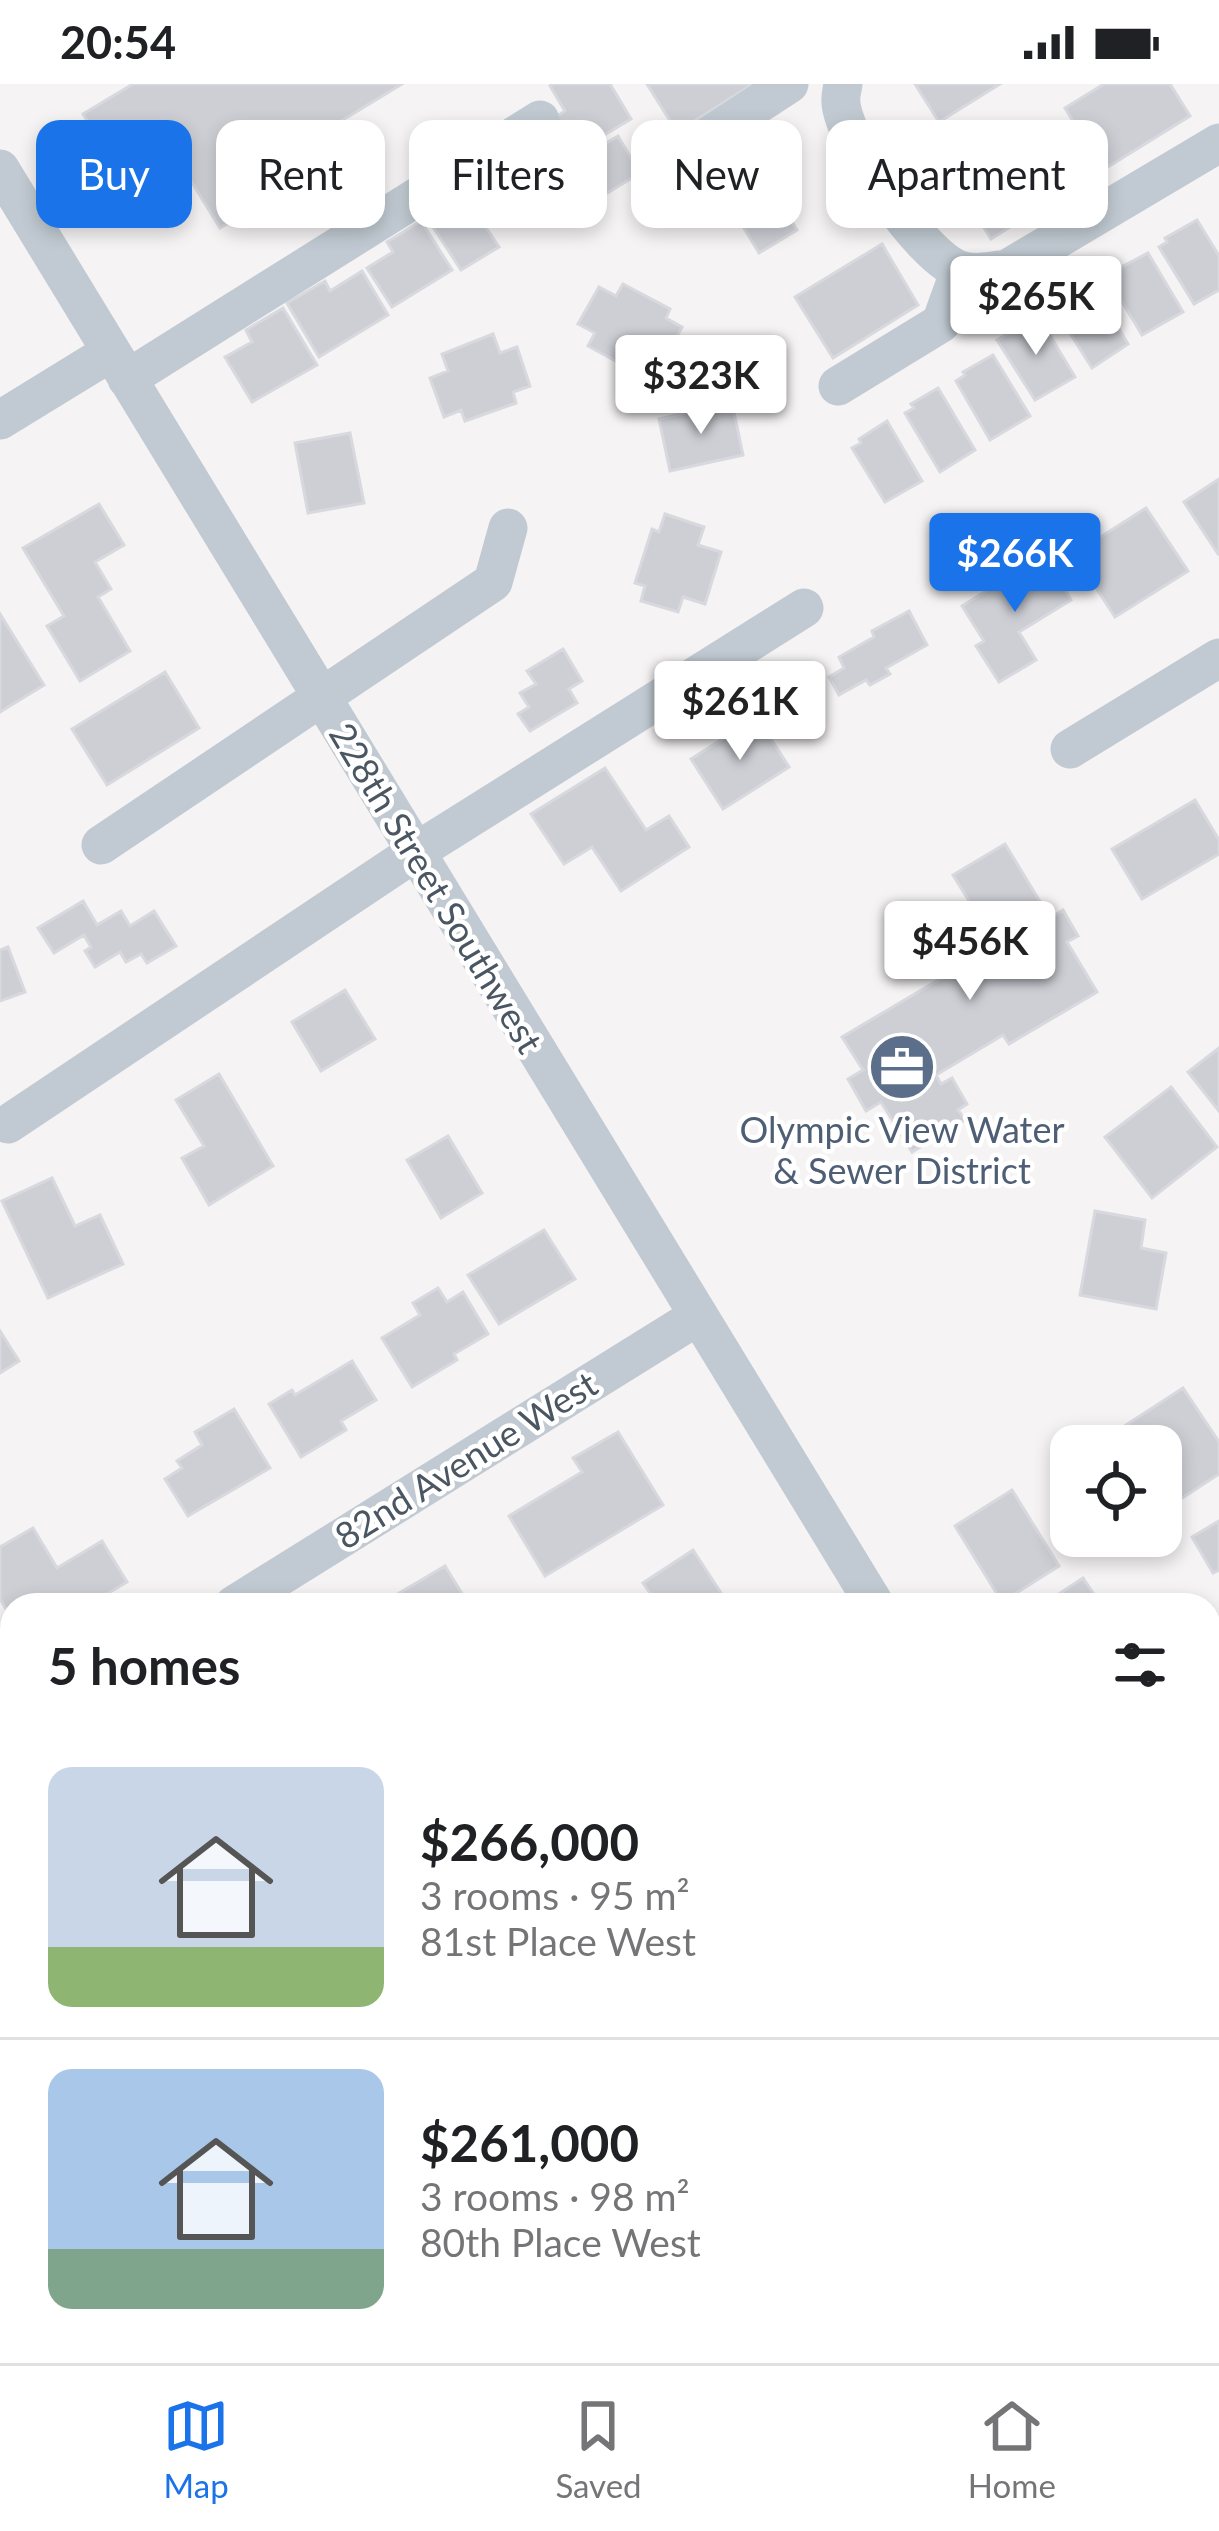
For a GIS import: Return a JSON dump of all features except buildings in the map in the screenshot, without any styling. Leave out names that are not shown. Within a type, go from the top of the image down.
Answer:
[{"type":"street","points":[[734,120],[789,84]]},
{"type":"street","points":[[842,84],[847,124],[901,215],[934,256],[960,270],[1007,269],[1219,143]]},
{"type":"street","name":"228th Street Southwest","points":[[0,169],[868,1593]]},
{"type":"street","points":[[0,419],[120,366],[409,197]]},
{"type":"street","points":[[838,386],[941,323],[960,270]]},
{"type":"street","points":[[101,845],[493,582],[508,528]]},
{"type":"street","points":[[8,1124],[414,853],[804,608]]},
{"type":"street","points":[[1070,749],[1219,658]]},
{"type":"street","name":"82nd Avenue West","points":[[253,1593],[698,1316]]},
{"type":"place","name":"Olympic View Water & Sewer District","points":[[902,1067]]}]
